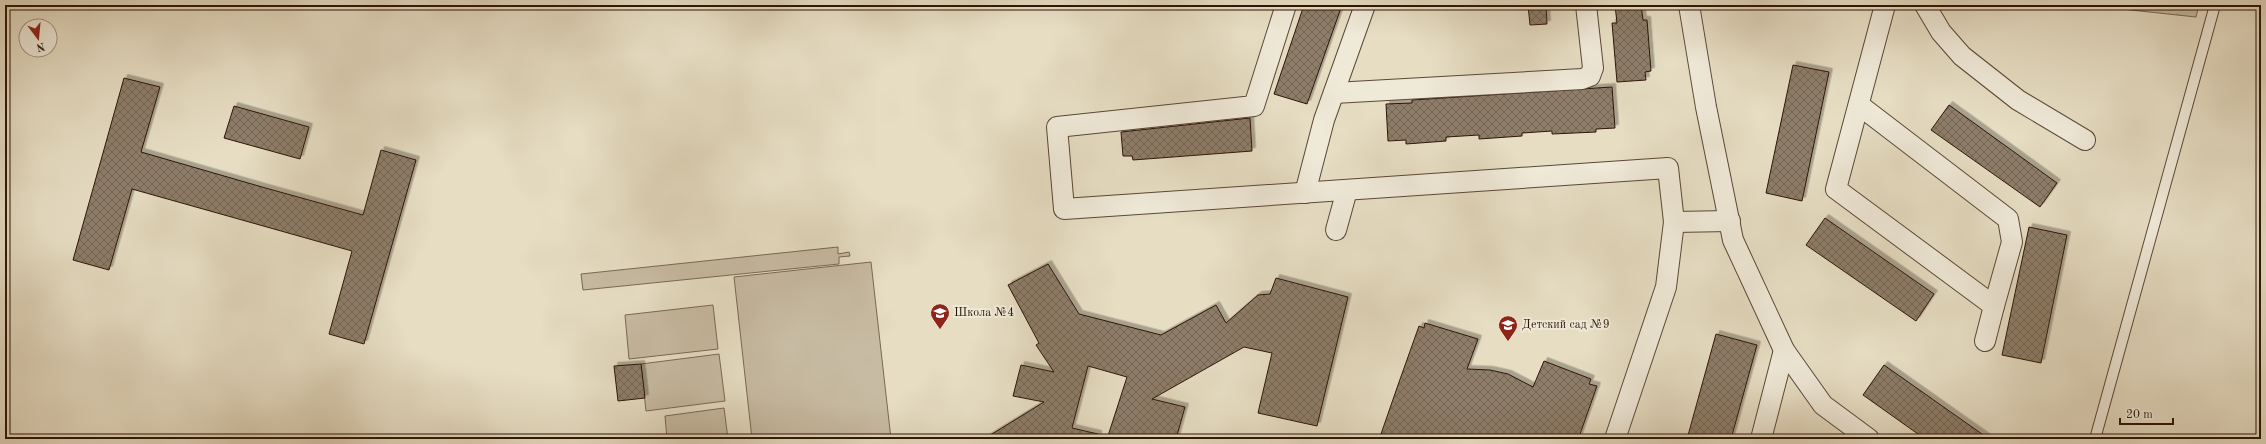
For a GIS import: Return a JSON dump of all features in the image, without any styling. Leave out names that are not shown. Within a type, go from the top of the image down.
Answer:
[{"type":"street","points":[[1286,5],[1254,106],[1057,127],[1064,209],[1668,168],[1674,222],[1666,287],[1615,439]]},
{"type":"street","points":[[1304,193],[1334,93],[1364,5]]},
{"type":"street","points":[[1334,93],[1582,79],[1590,76],[1593,68],[1586,5]]},
{"type":"street","points":[[1689,5],[1706,107],[1733,240],[1784,350],[1823,405],[1869,439]]},
{"type":"street","points":[[1885,5],[1836,189],[1994,306]]},
{"type":"street","points":[[1925,5],[1941,32],[1962,56],[2018,100],[2085,140]]},
{"type":"street","points":[[1858,105],[2008,219],[2012,242],[1985,341]]},
{"type":"street","points":[[1336,230],[1347,190]]},
{"type":"street","points":[[1674,222],[1730,221]]},
{"type":"street","points":[[1761,439],[1784,350]]},
{"type":"lane","points":[[2095,439],[2215,5]]},
{"type":"green space","points":[[2084,5],[2199,5],[2196,17]]},
{"type":"green space","points":[[838,247],[838,254],[849,252],[850,256],[839,257],[839,264],[583,290],[581,274]]},
{"type":"green space","points":[[871,262],[891,439],[752,439],[734,277]]},
{"type":"green space","points":[[713,305],[718,349],[629,359],[625,315]]},
{"type":"green space","points":[[719,354],[725,401],[646,411],[641,364]]},
{"type":"green space","points":[[724,408],[728,439],[667,439],[665,416]]},
{"type":"building","points":[[1304,5],[1342,5],[1307,104],[1274,94]]},
{"type":"building","points":[[1528,5],[1546,5],[1547,24],[1530,25]]},
{"type":"building","points":[[1615,5],[1641,5],[1643,20],[1647,20],[1651,71],[1645,72],[1646,80],[1617,82],[1612,23],[1617,23]]},
{"type":"building","points":[[1793,65],[1829,72],[1802,201],[1766,193]]},
{"type":"building","points":[[124,78],[160,87],[141,152],[262,187],[363,215],[381,150],[416,160],[364,344],[329,334],[352,251],[132,189],[109,270],[73,260]]},
{"type":"building","points":[[1612,87],[1615,128],[1596,129],[1596,132],[1552,134],[1552,131],[1522,133],[1522,136],[1479,139],[1479,135],[1446,137],[1446,141],[1406,144],[1406,140],[1388,141],[1386,104],[1412,103],[1412,100]]},
{"type":"building","points":[[1949,105],[2057,183],[2040,207],[1931,130]]},
{"type":"building","points":[[234,106],[309,127],[300,159],[224,138]]},
{"type":"building","points":[[1250,118],[1252,151],[1133,160],[1132,156],[1123,156],[1121,132]]},
{"type":"building","points":[[1825,218],[1934,294],[1916,321],[1806,245]]},
{"type":"building","points":[[2029,227],[2067,235],[2041,363],[2002,355]]},
{"type":"building","points":[[1048,264],[1079,314],[1161,335],[1216,305],[1226,323],[1258,295],[1270,294],[1276,278],[1348,297],[1317,426],[1258,413],[1272,353],[1244,347],[1152,399],[1185,407],[1176,439],[1107,439],[1127,377],[1088,366],[1072,428],[1098,434],[1098,439],[984,439],[1044,402],[1013,396],[1021,365],[1054,372],[1036,345],[1039,343],[1008,285]]},
{"type":"building","points":[[1425,323],[1478,339],[1467,369],[1490,370],[1508,374],[1533,387],[1544,361],[1591,379],[1589,384],[1597,386],[1579,437],[1571,435],[1570,439],[1384,439],[1386,435],[1381,434],[1398,385],[1419,326],[1424,328]]},
{"type":"building","points":[[1716,334],[1757,345],[1731,439],[1687,439]]},
{"type":"building","points":[[641,364],[645,398],[618,401],[614,366]]},
{"type":"building","points":[[1884,365],[1989,439],[1925,439],[1863,395]]},
{"type":"place","name":"Школа №4","points":[[940,330]]},
{"type":"place","name":"Детский сад №9","points":[[1508,342]]}]
